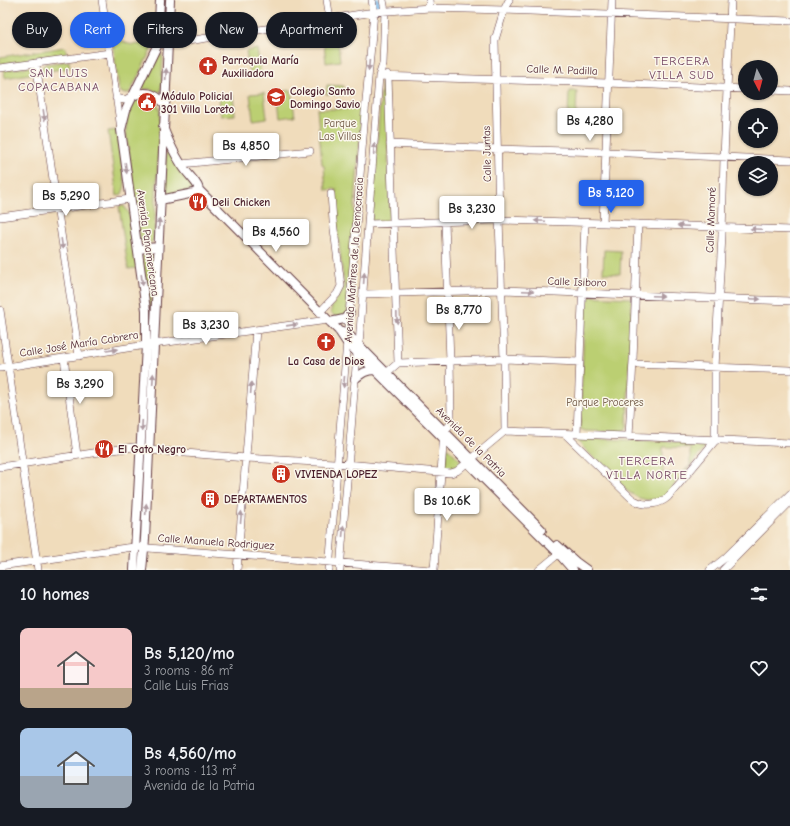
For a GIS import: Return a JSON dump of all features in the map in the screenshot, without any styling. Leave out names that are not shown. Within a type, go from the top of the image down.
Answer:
[{"type":"main road","name":"Avenida Panamericana","points":[[159,12],[160,0]]},
{"type":"main road","name":"Avenida Panamericana","points":[[169,12],[170,0]]},
{"type":"main road","name":"Avenida Panamericana","points":[[134,570],[146,345],[146,310],[121,130],[126,110],[156,48]]},
{"type":"main road","name":"Avenida Panamericana","points":[[142,570],[168,48]]},
{"type":"main road","points":[[132,96],[144,93],[153,94],[164,103]]},
{"type":"main road","name":"Avenida de la Patria","points":[[163,127],[181,164],[198,185],[199,190],[329,321],[343,332],[375,370],[384,375]]},
{"type":"main road","points":[[160,200],[194,194],[199,190]]},
{"type":"main road","points":[[138,249],[158,247]]},
{"type":"main road","points":[[329,321],[344,319],[350,313]]},
{"type":"main road","name":"Avenida de la Patria","points":[[343,332],[347,343],[358,349],[444,435],[561,553],[573,570]]},
{"type":"main road","points":[[355,379],[362,373],[369,370],[375,370]]},
{"type":"main road","name":"Avenida de la Patria","points":[[561,553],[587,570]]},
{"type":"street","points":[[102,0],[121,130]]},
{"type":"street","points":[[327,0],[329,12]]},
{"type":"street","name":"Avenida Mártires de la Democracia","points":[[343,332],[350,313],[374,12],[372,0]]},
{"type":"street","name":"Avenida Mártires de la Democracia","points":[[340,566],[363,294],[379,76],[383,64],[384,0]]},
{"type":"street","points":[[429,0],[430,8]]},
{"type":"street","name":"Calle Juntas","points":[[505,431],[495,40],[504,10],[509,0]]},
{"type":"street","points":[[603,223],[612,0]]},
{"type":"street","name":"Calle Mamoré","points":[[715,441],[715,368],[732,0]]},
{"type":"street","points":[[357,15],[430,8],[790,21]]},
{"type":"street","points":[[197,40],[266,29]]},
{"type":"street","points":[[0,68],[110,53]]},
{"type":"street","points":[[36,63],[79,356]]},
{"type":"street","points":[[383,64],[388,77],[398,363]]},
{"type":"street","name":"Calle M. Padilla","points":[[379,76],[738,89]]},
{"type":"street","points":[[778,90],[790,91]]},
{"type":"street","points":[[116,98],[125,100],[132,96]]},
{"type":"street","points":[[390,144],[790,160]]},
{"type":"street","points":[[181,164],[310,151]]},
{"type":"street","points":[[320,312],[337,294],[341,286],[331,194]]},
{"type":"street","points":[[0,216],[130,198]]},
{"type":"street","points":[[368,224],[499,220],[790,230]]},
{"type":"street","points":[[433,570],[444,435],[451,422],[445,222]]},
{"type":"street","points":[[577,434],[585,223]]},
{"type":"street","points":[[629,436],[638,224]]},
{"type":"street","name":"Calle Isiboro","points":[[363,294],[501,290],[790,301]]},
{"type":"street","points":[[0,310],[38,570]]},
{"type":"street","name":"Calle José María Cabrera","points":[[0,368],[146,345],[329,321]]},
{"type":"street","points":[[237,570],[256,330]]},
{"type":"street","name":"Avenida Mártires de la Democracia","points":[[329,570],[347,343]]},
{"type":"street","points":[[64,358],[77,455]]},
{"type":"street","points":[[384,375],[398,363],[504,359],[580,362]]},
{"type":"street","points":[[633,364],[790,370]]},
{"type":"street","points":[[0,467],[133,447],[149,450],[246,458],[338,463],[451,473],[457,471],[505,431],[790,443]]},
{"type":"street","points":[[565,434],[628,495],[637,502],[644,504],[654,504],[664,501],[715,441]]},
{"type":"street","points":[[710,570],[725,558],[790,494]]},
{"type":"street","points":[[723,570],[790,502]]},
{"type":"street","name":"Calle Manuela Rodriguez","points":[[0,566],[135,547],[330,562],[340,566],[433,570]]},
{"type":"street","points":[[539,570],[561,553]]},
{"type":"green space","points":[[125,42],[133,45],[133,48],[152,48],[130,92],[126,94],[122,93],[119,89],[113,48],[125,48]]},
{"type":"green space","points":[[65,47],[67,55],[0,64],[0,57]]},
{"type":"green space","points":[[324,48],[339,48],[340,61],[326,63]]},
{"type":"green space","points":[[257,49],[261,74],[250,75],[246,51]]},
{"type":"green space","points":[[157,54],[161,54],[163,59],[161,91],[159,92],[143,89],[141,87]]},
{"type":"green space","points":[[69,61],[70,68],[41,72],[42,67],[45,64]]},
{"type":"green space","points":[[28,67],[32,68],[36,73],[5,78],[4,70]]},
{"type":"green space","name":"Parque Las Villas","points":[[382,80],[386,80],[390,216],[384,221],[371,221]]},
{"type":"green space","points":[[327,85],[344,86],[343,95],[326,94]]},
{"type":"green space","points":[[291,90],[295,116],[280,118],[277,92]]},
{"type":"green space","points":[[569,91],[577,91],[576,115],[568,115]]},
{"type":"green space","points":[[264,93],[267,118],[253,120],[250,94]]},
{"type":"green space","points":[[233,95],[235,115],[221,116],[219,96]]},
{"type":"green space","points":[[141,97],[154,100],[160,113],[154,238],[152,242],[148,244],[142,242],[140,239],[126,131],[131,107]]},
{"type":"green space","name":"Parque Las Villas","points":[[361,107],[362,110],[347,312],[344,315],[336,317],[331,313],[331,309],[344,285],[336,218],[336,189],[326,190],[317,109],[359,109]]},
{"type":"green space","points":[[117,130],[125,184],[122,194],[117,196],[108,131]]},
{"type":"green space","points":[[169,152],[193,182],[193,190],[167,195],[165,191],[166,154]]},
{"type":"green space","points":[[119,206],[124,206],[129,213],[137,268],[128,269]]},
{"type":"green space","points":[[604,250],[621,251],[620,274],[603,273]]},
{"type":"green space","points":[[142,253],[154,253],[151,341],[149,302]]},
{"type":"green space","name":"Parque Proceres","points":[[587,296],[631,298],[632,300],[627,426],[621,432],[585,431],[580,427],[585,299]]},
{"type":"green space","name":"Parque Proceres","points":[[577,439],[705,443],[707,445],[667,494],[660,499],[647,500],[639,498],[626,490],[577,441]],"holes":[[[663,447],[690,448],[690,465],[682,473],[663,473]]]},
{"type":"green space","points":[[447,447],[462,462],[453,469],[445,469]]},
{"type":"waterway","points":[[377,0],[379,6]]},
{"type":"place","name":"Parroquia María Auxiliadora","points":[[208,66]]},
{"type":"place","name":"Colegio Santo Domingo Savio","points":[[276,97]]},
{"type":"place","name":"Módulo Policial 301 Villa Loreto","points":[[147,102]]},
{"type":"place","name":"Deli Chicken","points":[[198,202]]},
{"type":"place","name":"La Casa de Dios","points":[[326,342]]},
{"type":"place","name":"El Gato Negro","points":[[104,449]]},
{"type":"place","name":"VIVIENDA LOPEZ","points":[[281,474]]},
{"type":"place","name":"DEPARTAMENTOS","points":[[210,499]]},
{"type":"district","name":"TERCERA VILLA SUD","points":[[682,68]]},
{"type":"district","name":"SAN LUIS COPACABANA","points":[[59,80]]},
{"type":"district","name":"TERCERA VILLA NORTE","points":[[647,468]]}]
